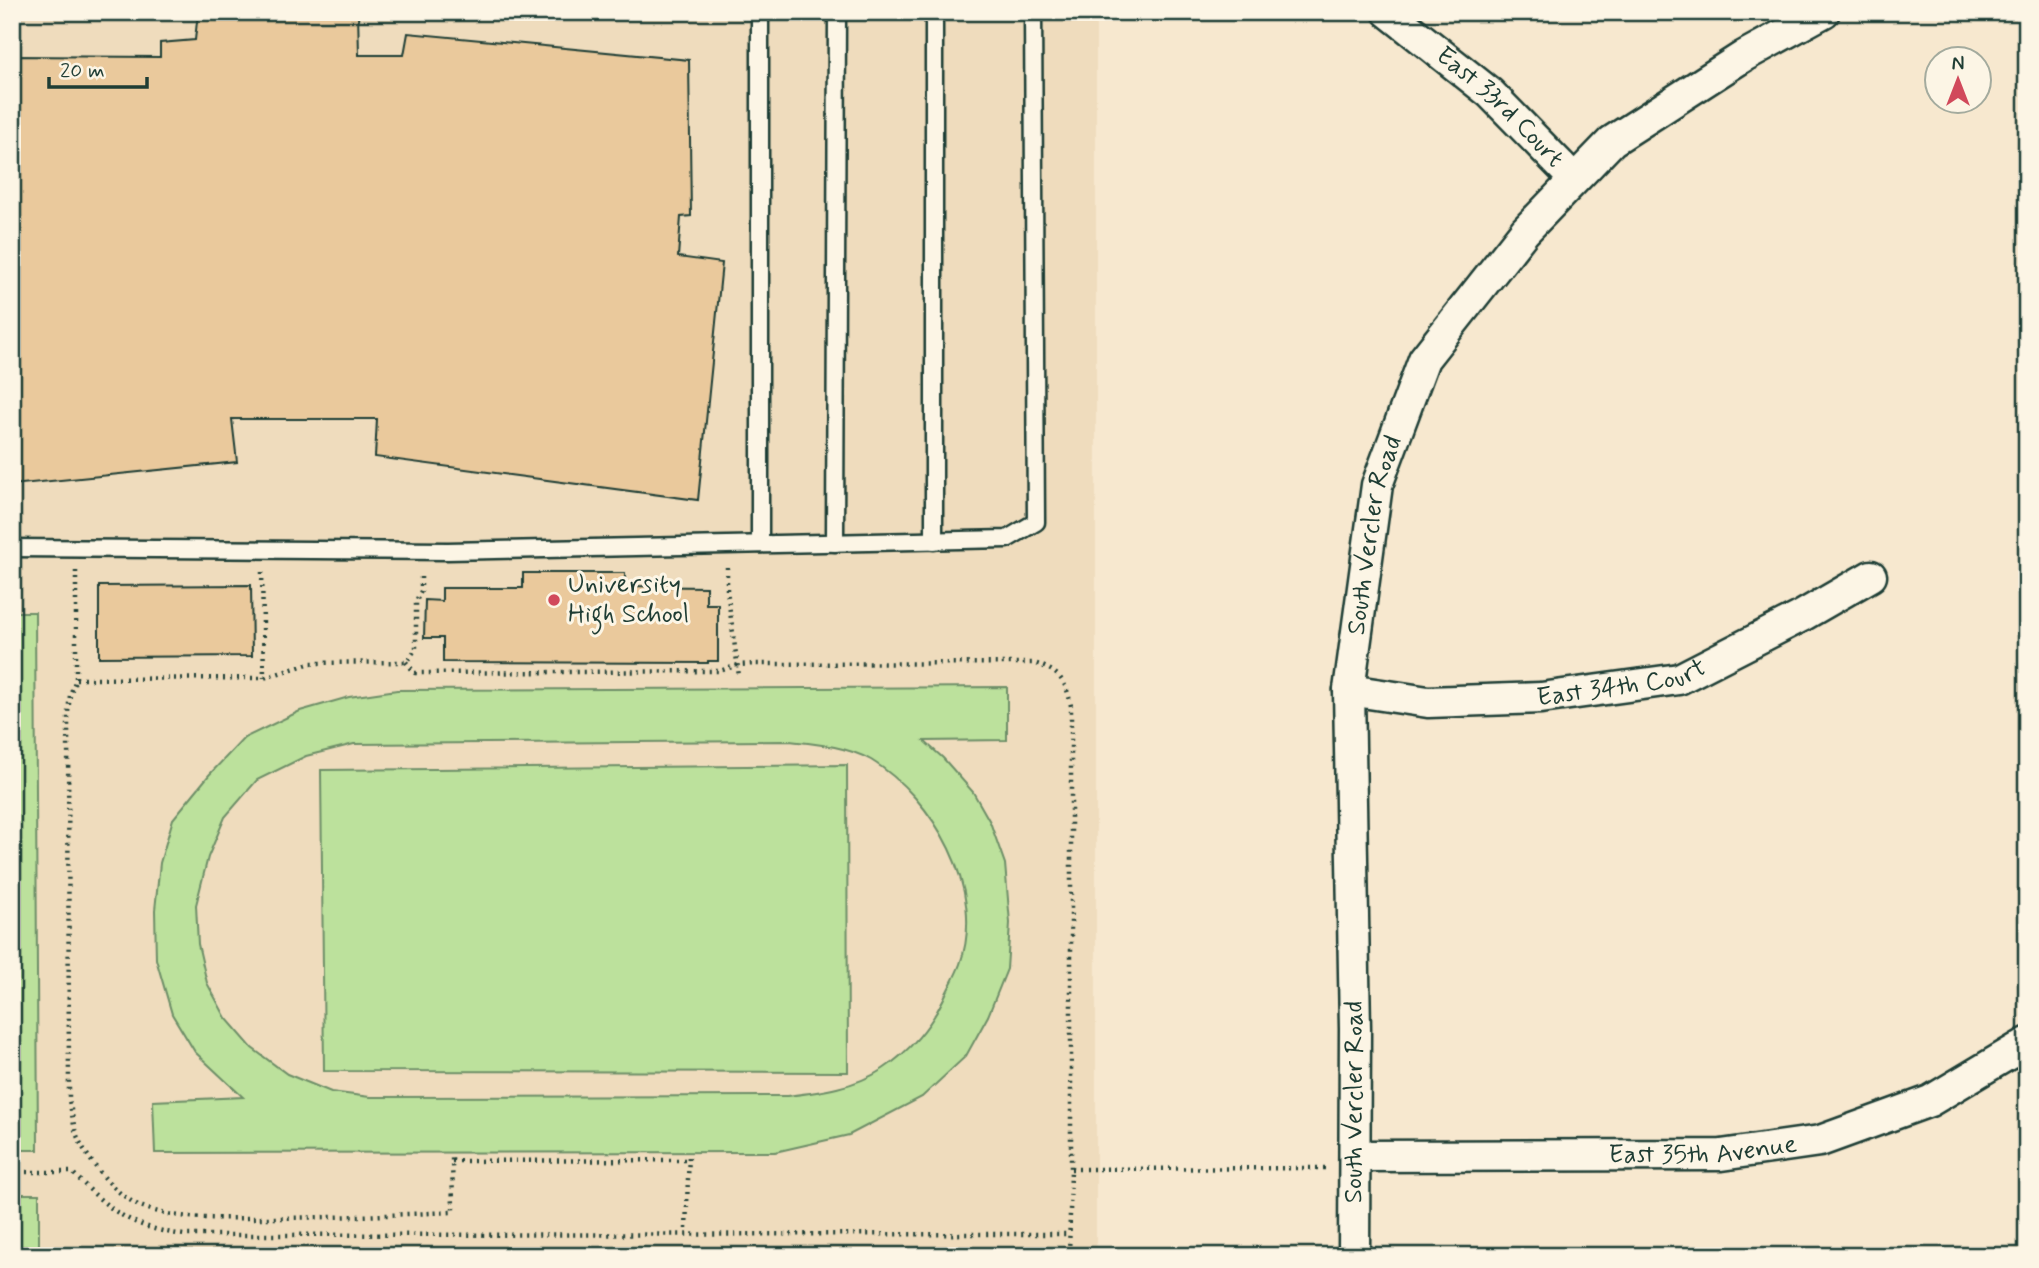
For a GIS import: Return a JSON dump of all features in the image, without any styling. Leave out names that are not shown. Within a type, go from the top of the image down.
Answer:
[{"type":"street","name":"East 33rd Court","points":[[1388,12],[1490,93],[1574,180]]},
{"type":"street","name":"South Vercler Road","points":[[1354,1256],[1355,1029],[1349,690],[1377,485],[1424,359],[1525,231],[1612,141],[1744,56],[1824,12]]},
{"type":"street","name":"East 34th Court","points":[[1349,690],[1428,702],[1453,702],[1541,698],[1679,678],[1800,617],[1871,576]]},
{"type":"street","name":"East 35th Avenue","points":[[1354,1162],[1721,1155],[1820,1140],[1930,1101],[2027,1043]]},
{"type":"lane","points":[[760,12],[760,544]]},
{"type":"lane","points":[[835,543],[837,12]]},
{"type":"lane","points":[[934,12],[934,541]]},
{"type":"lane","points":[[12,548],[449,551],[1007,539],[1036,522],[1032,12]]},
{"type":"path","points":[[728,545],[727,590],[739,676]]},
{"type":"path","points":[[76,549],[76,679],[68,712],[69,1101],[76,1132],[89,1158],[113,1186],[141,1206],[172,1214],[222,1219],[320,1219],[453,1212],[452,1158],[689,1157],[686,1229]]},
{"type":"path","points":[[261,550],[264,678]]},
{"type":"path","points":[[407,662],[416,649],[416,601],[421,591]]},
{"type":"path","points":[[407,662],[415,673],[720,671],[738,665],[1034,663],[1048,668],[1060,677],[1068,690],[1070,706],[1069,1256]]},
{"type":"path","points":[[76,679],[264,678],[311,663],[407,662]]},
{"type":"path","points":[[1071,1169],[1354,1162]]},
{"type":"path","points":[[12,1172],[72,1172],[105,1205],[128,1220],[157,1231],[184,1235],[1069,1234]]},
{"type":"shaded area","name":"University High School","points":[[12,12],[1096,12],[1096,1256],[12,1256]]},
{"type":"green space","points":[[12,612],[35,612],[38,1150],[12,1150]]},
{"type":"green space","points":[[1007,687],[1007,740],[924,741],[973,792],[990,822],[1005,864],[1010,923],[1007,969],[988,1016],[966,1056],[922,1097],[849,1135],[775,1152],[155,1153],[153,1101],[243,1097],[195,1052],[172,1014],[156,959],[155,910],[160,863],[173,819],[244,738],[300,711],[349,697],[397,690]],"holes":[[[789,741],[831,746],[852,752],[871,760],[894,777],[934,822],[949,848],[960,877],[966,906],[966,936],[960,964],[944,998],[933,1019],[902,1055],[860,1081],[824,1091],[787,1096],[370,1097],[331,1092],[287,1074],[252,1048],[226,1018],[207,983],[198,944],[196,905],[208,857],[225,817],[257,780],[306,756],[354,744]]]},
{"type":"green space","points":[[847,765],[848,1072],[324,1071],[321,770]]},
{"type":"green space","points":[[12,1194],[39,1194],[39,1256],[12,1256]]},
{"type":"building","points":[[198,12],[358,12],[359,55],[404,55],[408,33],[689,60],[691,216],[681,217],[678,257],[722,263],[698,500],[375,457],[377,419],[232,419],[237,462],[12,485],[12,56],[160,57],[160,43],[195,40]]},
{"type":"building","points":[[523,573],[625,573],[625,586],[706,587],[706,604],[718,604],[718,661],[443,662],[443,638],[424,638],[425,600],[442,601],[442,588],[523,588]]},
{"type":"building","points":[[251,585],[252,656],[99,657],[99,586]]},
{"type":"place","name":"University High School","points":[[554,600]]}]
